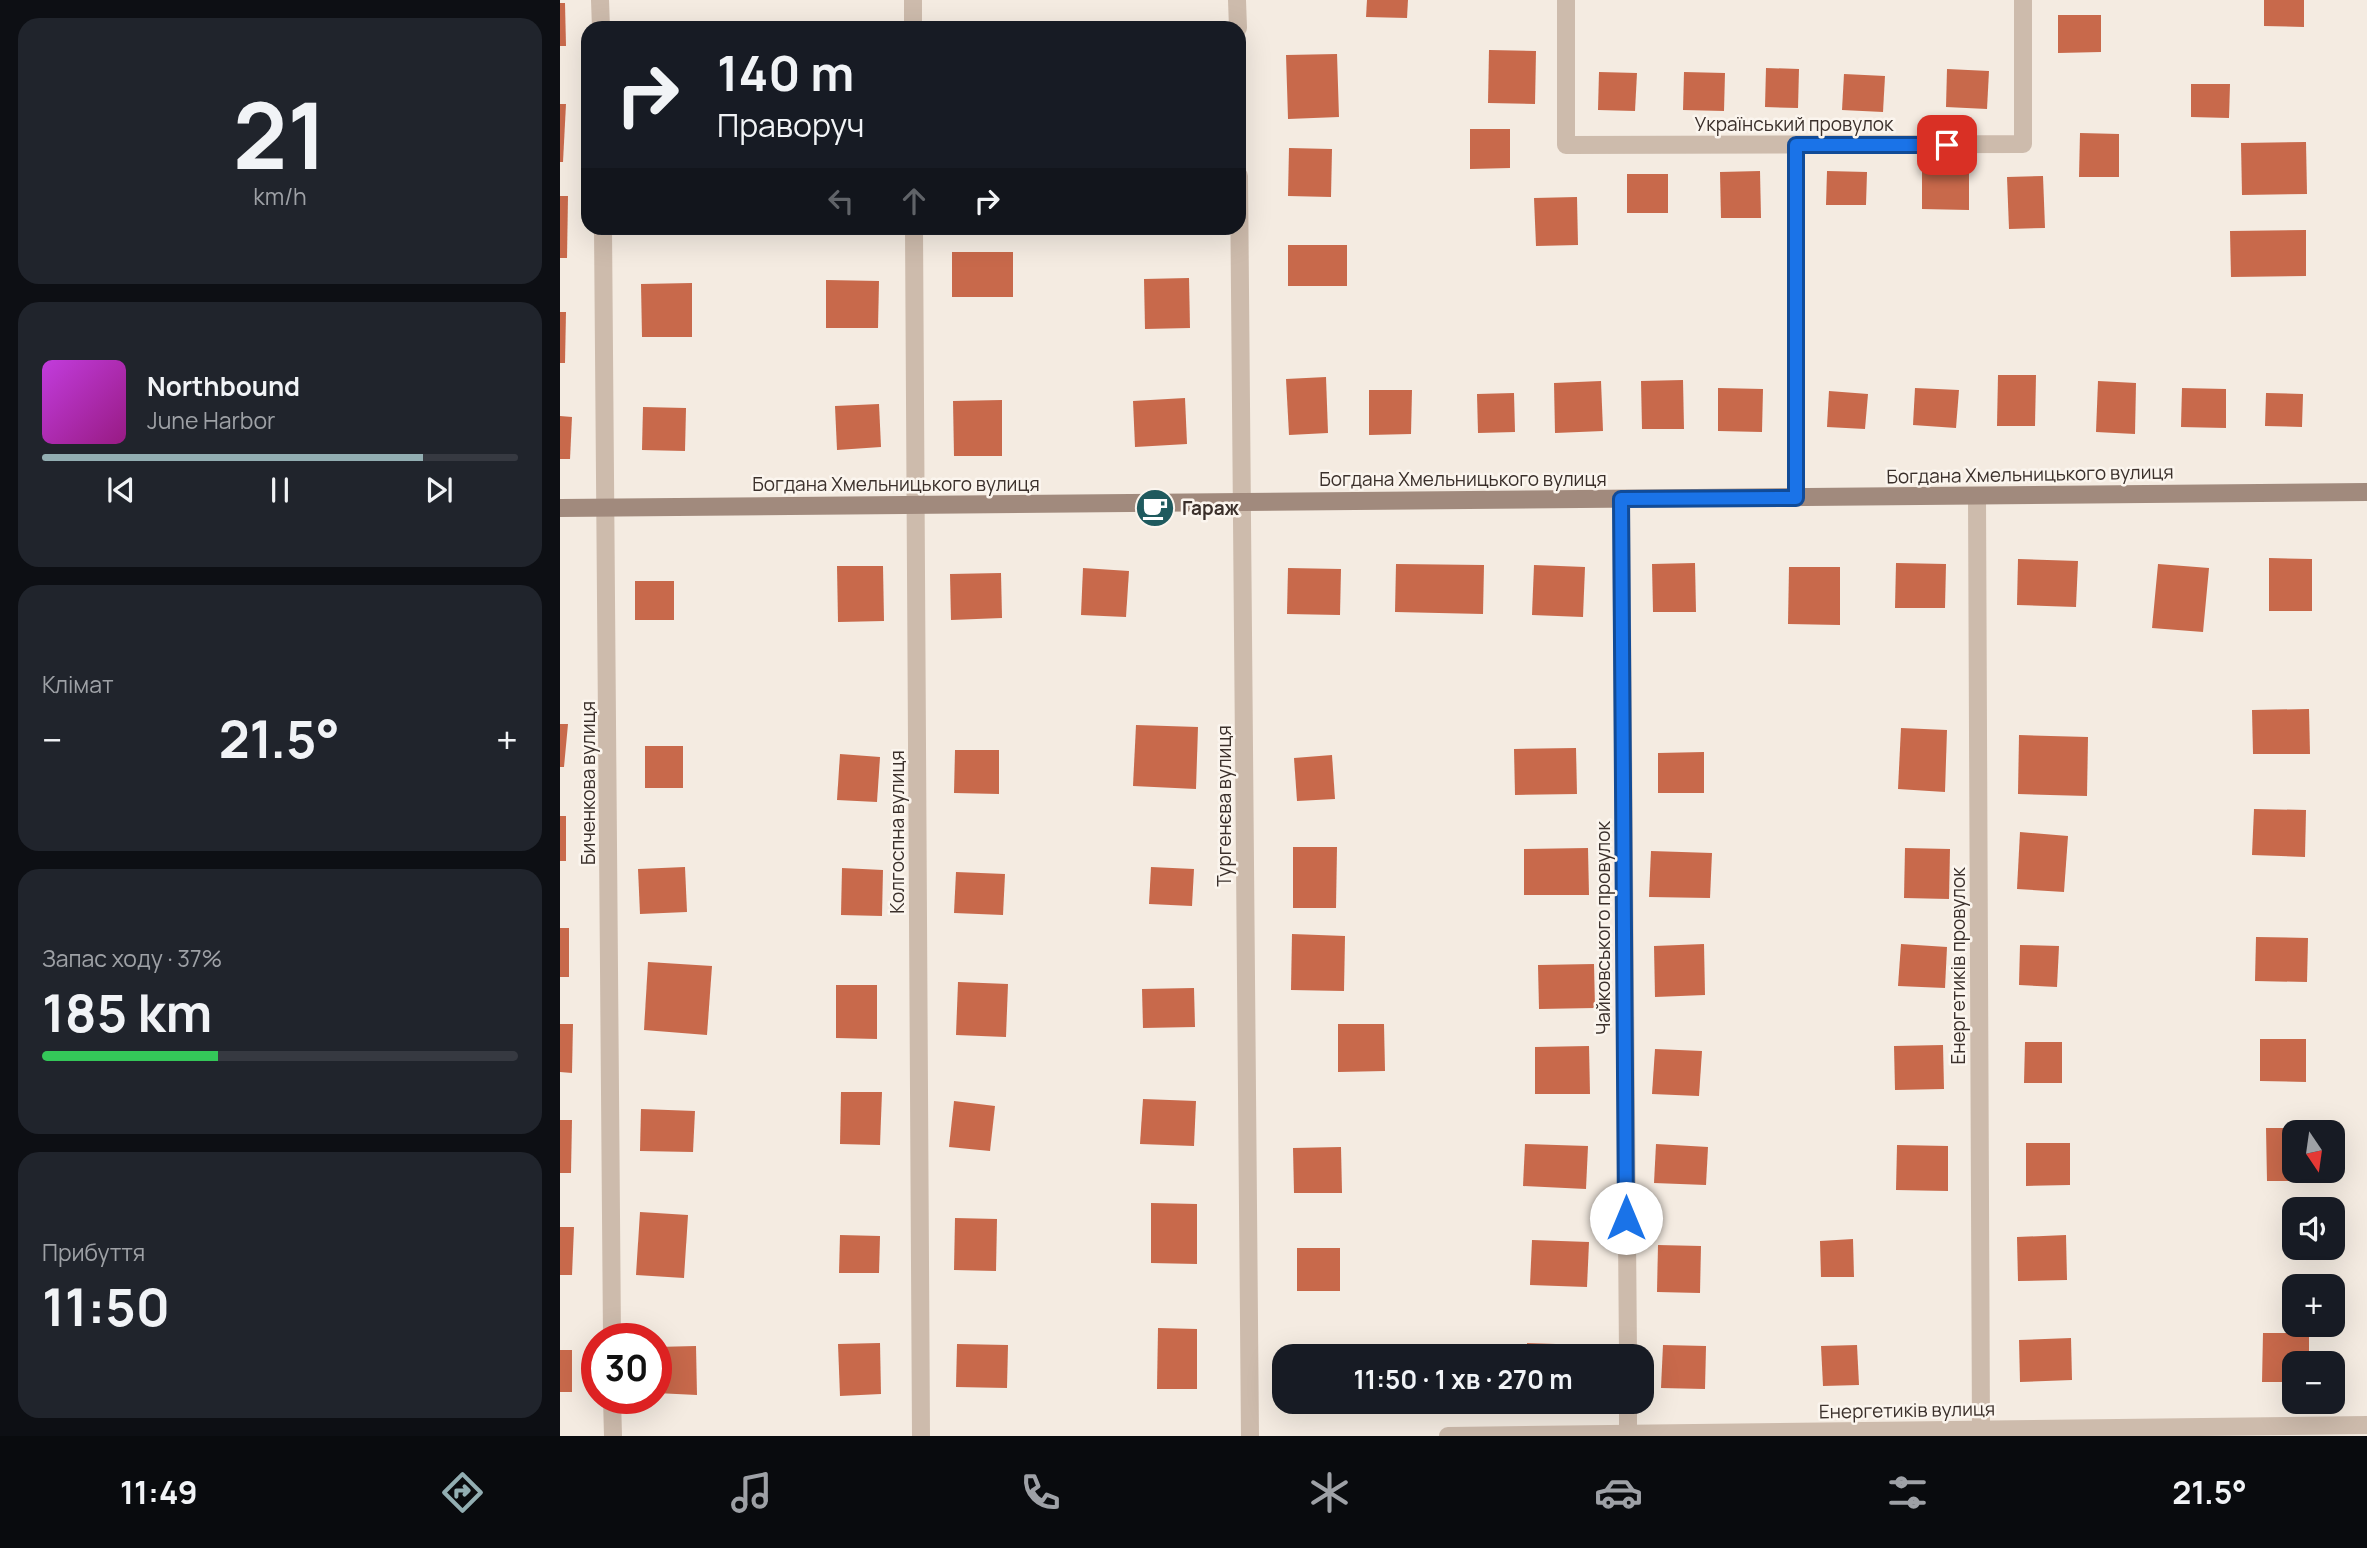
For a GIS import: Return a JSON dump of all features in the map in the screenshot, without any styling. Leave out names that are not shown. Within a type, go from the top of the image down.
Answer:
[{"type":"street","points":[[600,0],[601,21]]},
{"type":"street","points":[[913,0],[913,21]]},
{"type":"street","points":[[1237,0],[1238,21]]},
{"type":"street","name":"Український провулок","points":[[1566,0],[1566,145],[2022,145],[2022,0]]},
{"type":"street","points":[[1796,145],[1796,498]]},
{"type":"street","name":"Биченкова вулиця","points":[[603,235],[612,1323]]},
{"type":"street","name":"Колгоспна вулиця","points":[[914,235],[921,1436]]},
{"type":"street","name":"Тургенєва вулиця","points":[[1240,235],[1250,1436]]},
{"type":"street","name":"Богдана Хмельницького вулиця","points":[[560,508],[2367,492]]},
{"type":"street","name":"Енергетиків провулок","points":[[1977,496],[1981,1433]]},
{"type":"street","name":"Чайковського провулок","points":[[1621,499],[1628,1344]]},
{"type":"street","points":[[612,1414],[612,1436]]},
{"type":"street","points":[[1628,1414],[1628,1435]]},
{"type":"street","name":"Енергетиків вулиця","points":[[1448,1436],[1981,1433],[2367,1424]]},
{"type":"building","points":[[1367,0],[1408,0],[1407,18],[1366,17]]},
{"type":"building","points":[[2264,0],[2304,0],[2304,27],[2264,26]]},
{"type":"building","points":[[560,3],[565,3],[566,46],[560,46]]},
{"type":"building","points":[[2058,15],[2101,15],[2101,52],[2058,53]]},
{"type":"building","points":[[1489,50],[1536,51],[1535,104],[1488,103]]},
{"type":"building","points":[[1337,54],[1339,117],[1288,119],[1286,55]]},
{"type":"building","points":[[1766,68],[1799,69],[1798,108],[1765,107]]},
{"type":"building","points":[[1947,69],[1989,71],[1987,109],[1946,107]]},
{"type":"building","points":[[1599,72],[1637,73],[1635,111],[1598,110]]},
{"type":"building","points":[[1684,72],[1725,73],[1724,111],[1683,110]]},
{"type":"building","points":[[1844,74],[1885,76],[1883,112],[1842,110]]},
{"type":"building","points":[[2191,84],[2230,84],[2229,118],[2191,117]]},
{"type":"building","points":[[560,104],[566,104],[563,162],[560,162]]},
{"type":"building","points":[[1470,129],[1510,129],[1510,168],[1470,169]]},
{"type":"building","points":[[2080,133],[2119,134],[2119,177],[2079,177]]},
{"type":"building","points":[[2306,142],[2307,194],[2242,195],[2241,143]]},
{"type":"building","points":[[1289,148],[1332,149],[1331,197],[1288,196]]},
{"type":"building","points":[[1922,167],[1969,168],[1969,210],[1922,209]]},
{"type":"building","points":[[1760,171],[1761,218],[1721,218],[1720,172]]},
{"type":"building","points":[[1827,171],[1867,172],[1866,205],[1826,205]]},
{"type":"building","points":[[1627,174],[1668,174],[1668,213],[1627,213]]},
{"type":"building","points":[[2043,176],[2045,228],[2009,229],[2007,177]]},
{"type":"building","points":[[560,196],[568,196],[567,258],[560,258]]},
{"type":"building","points":[[1577,197],[1578,245],[1536,246],[1534,198]]},
{"type":"building","points":[[2306,230],[2306,276],[2231,277],[2230,231]]},
{"type":"building","points":[[1288,245],[1347,245],[1347,286],[1288,286]]},
{"type":"building","points":[[952,252],[1013,252],[1013,297],[952,297]]},
{"type":"building","points":[[1189,278],[1190,328],[1145,329],[1144,279]]},
{"type":"building","points":[[826,280],[879,281],[878,328],[826,328]]},
{"type":"building","points":[[692,283],[692,337],[642,337],[641,284]]},
{"type":"building","points":[[560,312],[566,312],[565,363],[560,363]]},
{"type":"building","points":[[1998,375],[2036,375],[2035,426],[1997,426]]},
{"type":"building","points":[[1326,377],[1328,433],[1289,435],[1286,379]]},
{"type":"building","points":[[1683,380],[1684,429],[1642,429],[1641,381]]},
{"type":"building","points":[[1601,381],[1603,431],[1555,433],[1554,383]]},
{"type":"building","points":[[2098,381],[2136,383],[2135,434],[2096,432]]},
{"type":"building","points":[[1718,388],[1763,389],[1762,432],[1718,431]]},
{"type":"building","points":[[1915,388],[1959,390],[1956,428],[1913,425]]},
{"type":"building","points":[[2182,388],[2226,389],[2226,428],[2181,427]]},
{"type":"building","points":[[1369,390],[1412,390],[1411,434],[1369,435]]},
{"type":"building","points":[[1829,391],[1868,394],[1865,429],[1827,427]]},
{"type":"building","points":[[1514,393],[1515,432],[1478,433],[1477,394]]},
{"type":"building","points":[[2266,393],[2303,394],[2302,427],[2265,426]]},
{"type":"building","points":[[1185,398],[1187,444],[1135,447],[1133,401]]},
{"type":"building","points":[[1002,400],[1002,456],[954,456],[953,401]]},
{"type":"building","points":[[879,404],[881,447],[837,450],[835,406]]},
{"type":"building","points":[[643,407],[686,408],[685,451],[642,450]]},
{"type":"building","points":[[560,416],[572,417],[570,459],[560,459]]},
{"type":"building","points":[[2269,558],[2312,559],[2312,611],[2269,611]]},
{"type":"building","points":[[2018,559],[2078,561],[2076,607],[2017,605]]},
{"type":"building","points":[[1695,563],[1696,612],[1653,612],[1652,564]]},
{"type":"building","points":[[1896,563],[1946,564],[1945,608],[1895,608]]},
{"type":"building","points":[[1396,564],[1484,565],[1483,614],[1395,612]]},
{"type":"building","points":[[2158,564],[2209,568],[2203,632],[2152,628]]},
{"type":"building","points":[[1534,565],[1585,567],[1583,617],[1532,615]]},
{"type":"building","points":[[837,566],[883,566],[884,621],[838,622]]},
{"type":"building","points":[[1789,567],[1840,567],[1840,625],[1788,624]]},
{"type":"building","points":[[1083,568],[1129,571],[1126,617],[1081,615]]},
{"type":"building","points":[[1288,568],[1341,569],[1340,615],[1287,614]]},
{"type":"building","points":[[1001,573],[1002,618],[951,620],[950,574]]},
{"type":"building","points":[[635,581],[674,581],[674,620],[635,620]]},
{"type":"building","points":[[2309,709],[2310,754],[2253,754],[2252,710]]},
{"type":"building","points":[[560,724],[568,724],[564,767],[560,767]]},
{"type":"building","points":[[1136,725],[1198,727],[1196,789],[1133,786]]},
{"type":"building","points":[[1901,728],[1947,730],[1945,792],[1898,789]]},
{"type":"building","points":[[2019,735],[2088,737],[2087,796],[2018,794]]},
{"type":"building","points":[[645,746],[683,746],[683,788],[645,788]]},
{"type":"building","points":[[1576,748],[1577,794],[1515,795],[1514,749]]},
{"type":"building","points":[[955,750],[999,750],[999,794],[954,793]]},
{"type":"building","points":[[1704,752],[1704,793],[1658,793],[1658,753]]},
{"type":"building","points":[[840,754],[880,757],[877,802],[837,800]]},
{"type":"building","points":[[1332,755],[1335,799],[1297,801],[1294,758]]},
{"type":"building","points":[[2254,809],[2306,810],[2305,857],[2252,855]]},
{"type":"building","points":[[560,816],[566,816],[566,861],[560,861]]},
{"type":"building","points":[[2020,832],[2068,836],[2064,892],[2017,889]]},
{"type":"building","points":[[1293,847],[1337,847],[1336,908],[1293,908]]},
{"type":"building","points":[[1588,848],[1589,895],[1524,895],[1524,849]]},
{"type":"building","points":[[1905,848],[1950,849],[1949,899],[1904,898]]},
{"type":"building","points":[[1651,851],[1712,853],[1710,898],[1649,897]]},
{"type":"building","points":[[685,867],[687,912],[640,914],[638,869]]},
{"type":"building","points":[[1151,867],[1194,869],[1192,906],[1149,904]]},
{"type":"building","points":[[842,868],[883,870],[882,916],[841,915]]},
{"type":"building","points":[[956,872],[1005,874],[1003,915],[954,913]]},
{"type":"building","points":[[560,928],[569,928],[569,977],[560,977]]},
{"type":"building","points":[[1292,934],[1345,936],[1344,991],[1291,990]]},
{"type":"building","points":[[2256,937],[2308,938],[2307,982],[2255,981]]},
{"type":"building","points":[[1704,944],[1705,995],[1655,997],[1654,946]]},
{"type":"building","points":[[1901,944],[1947,947],[1945,988],[1898,986]]},
{"type":"building","points":[[2020,945],[2059,946],[2057,987],[2019,985]]},
{"type":"building","points":[[648,962],[712,966],[707,1035],[644,1030]]},
{"type":"building","points":[[1594,964],[1595,1008],[1539,1009],[1538,965]]},
{"type":"building","points":[[958,982],[1008,984],[1006,1037],[956,1035]]},
{"type":"building","points":[[836,985],[877,985],[877,1039],[836,1038]]},
{"type":"building","points":[[1194,988],[1195,1027],[1143,1028],[1142,989]]},
{"type":"building","points":[[560,1024],[573,1024],[572,1073],[560,1072]]},
{"type":"building","points":[[1338,1024],[1384,1024],[1385,1071],[1338,1072]]},
{"type":"building","points":[[2260,1039],[2306,1039],[2306,1082],[2260,1081]]},
{"type":"building","points":[[2025,1042],[2062,1042],[2062,1083],[2024,1083]]},
{"type":"building","points":[[1943,1045],[1944,1089],[1895,1090],[1894,1046]]},
{"type":"building","points":[[1589,1046],[1590,1094],[1535,1094],[1535,1047]]},
{"type":"building","points":[[1655,1049],[1702,1051],[1699,1096],[1652,1094]]},
{"type":"building","points":[[841,1092],[882,1092],[880,1145],[840,1144]]},
{"type":"building","points":[[1143,1099],[1196,1101],[1194,1146],[1140,1144]]},
{"type":"building","points":[[954,1101],[995,1106],[990,1151],[949,1147]]},
{"type":"building","points":[[641,1109],[695,1111],[693,1152],[640,1151]]},
{"type":"building","points":[[560,1120],[572,1120],[571,1173],[560,1173]]},
{"type":"building","points":[[2266,1128],[2282,1128],[2282,1181],[2267,1181]]},
{"type":"building","points":[[2026,1143],[2070,1143],[2070,1185],[2026,1186]]},
{"type":"building","points":[[1525,1144],[1588,1146],[1586,1189],[1523,1186]]},
{"type":"building","points":[[1656,1144],[1708,1147],[1706,1185],[1654,1183]]},
{"type":"building","points":[[1897,1145],[1948,1146],[1948,1191],[1896,1190]]},
{"type":"building","points":[[1341,1147],[1342,1193],[1294,1193],[1293,1148]]},
{"type":"building","points":[[1151,1203],[1197,1204],[1197,1264],[1151,1263]]},
{"type":"building","points":[[640,1212],[688,1215],[684,1278],[636,1275]]},
{"type":"building","points":[[955,1218],[997,1219],[996,1271],[954,1270]]},
{"type":"building","points":[[560,1227],[574,1227],[572,1275],[560,1275]]},
{"type":"building","points":[[840,1235],[880,1236],[879,1273],[839,1273]]},
{"type":"building","points":[[2066,1235],[2067,1280],[2018,1281],[2017,1237]]},
{"type":"building","points":[[1853,1239],[1854,1277],[1821,1277],[1820,1241]]},
{"type":"building","points":[[1532,1240],[1589,1242],[1587,1287],[1530,1285]]},
{"type":"building","points":[[1658,1245],[1701,1246],[1700,1293],[1657,1292]]},
{"type":"building","points":[[1297,1248],[1340,1248],[1340,1291],[1297,1291]]},
{"type":"building","points":[[1158,1328],[1197,1329],[1197,1389],[1157,1389]]},
{"type":"building","points":[[2263,1333],[2282,1333],[2282,1337],[2309,1337],[2309,1351],[2282,1351],[2282,1382],[2262,1382]]},
{"type":"building","points":[[2071,1338],[2072,1380],[2020,1382],[2019,1340]]},
{"type":"building","points":[[880,1343],[881,1394],[840,1396],[838,1344]]},
{"type":"building","points":[[957,1344],[1008,1345],[1007,1388],[956,1387]]},
{"type":"building","points":[[1663,1345],[1706,1346],[1705,1389],[1661,1388]]},
{"type":"building","points":[[1857,1345],[1859,1385],[1823,1386],[1821,1346]]},
{"type":"building","points":[[696,1346],[697,1395],[672,1394],[672,1347]]},
{"type":"building","points":[[560,1350],[572,1350],[572,1392],[560,1392]]},
{"type":"place","name":"Гараж","points":[[1155,508]]},
{"type":"route","points":[[1626,1218],[1621,499],[1796,498],[1796,145],[1947,145]]}]
